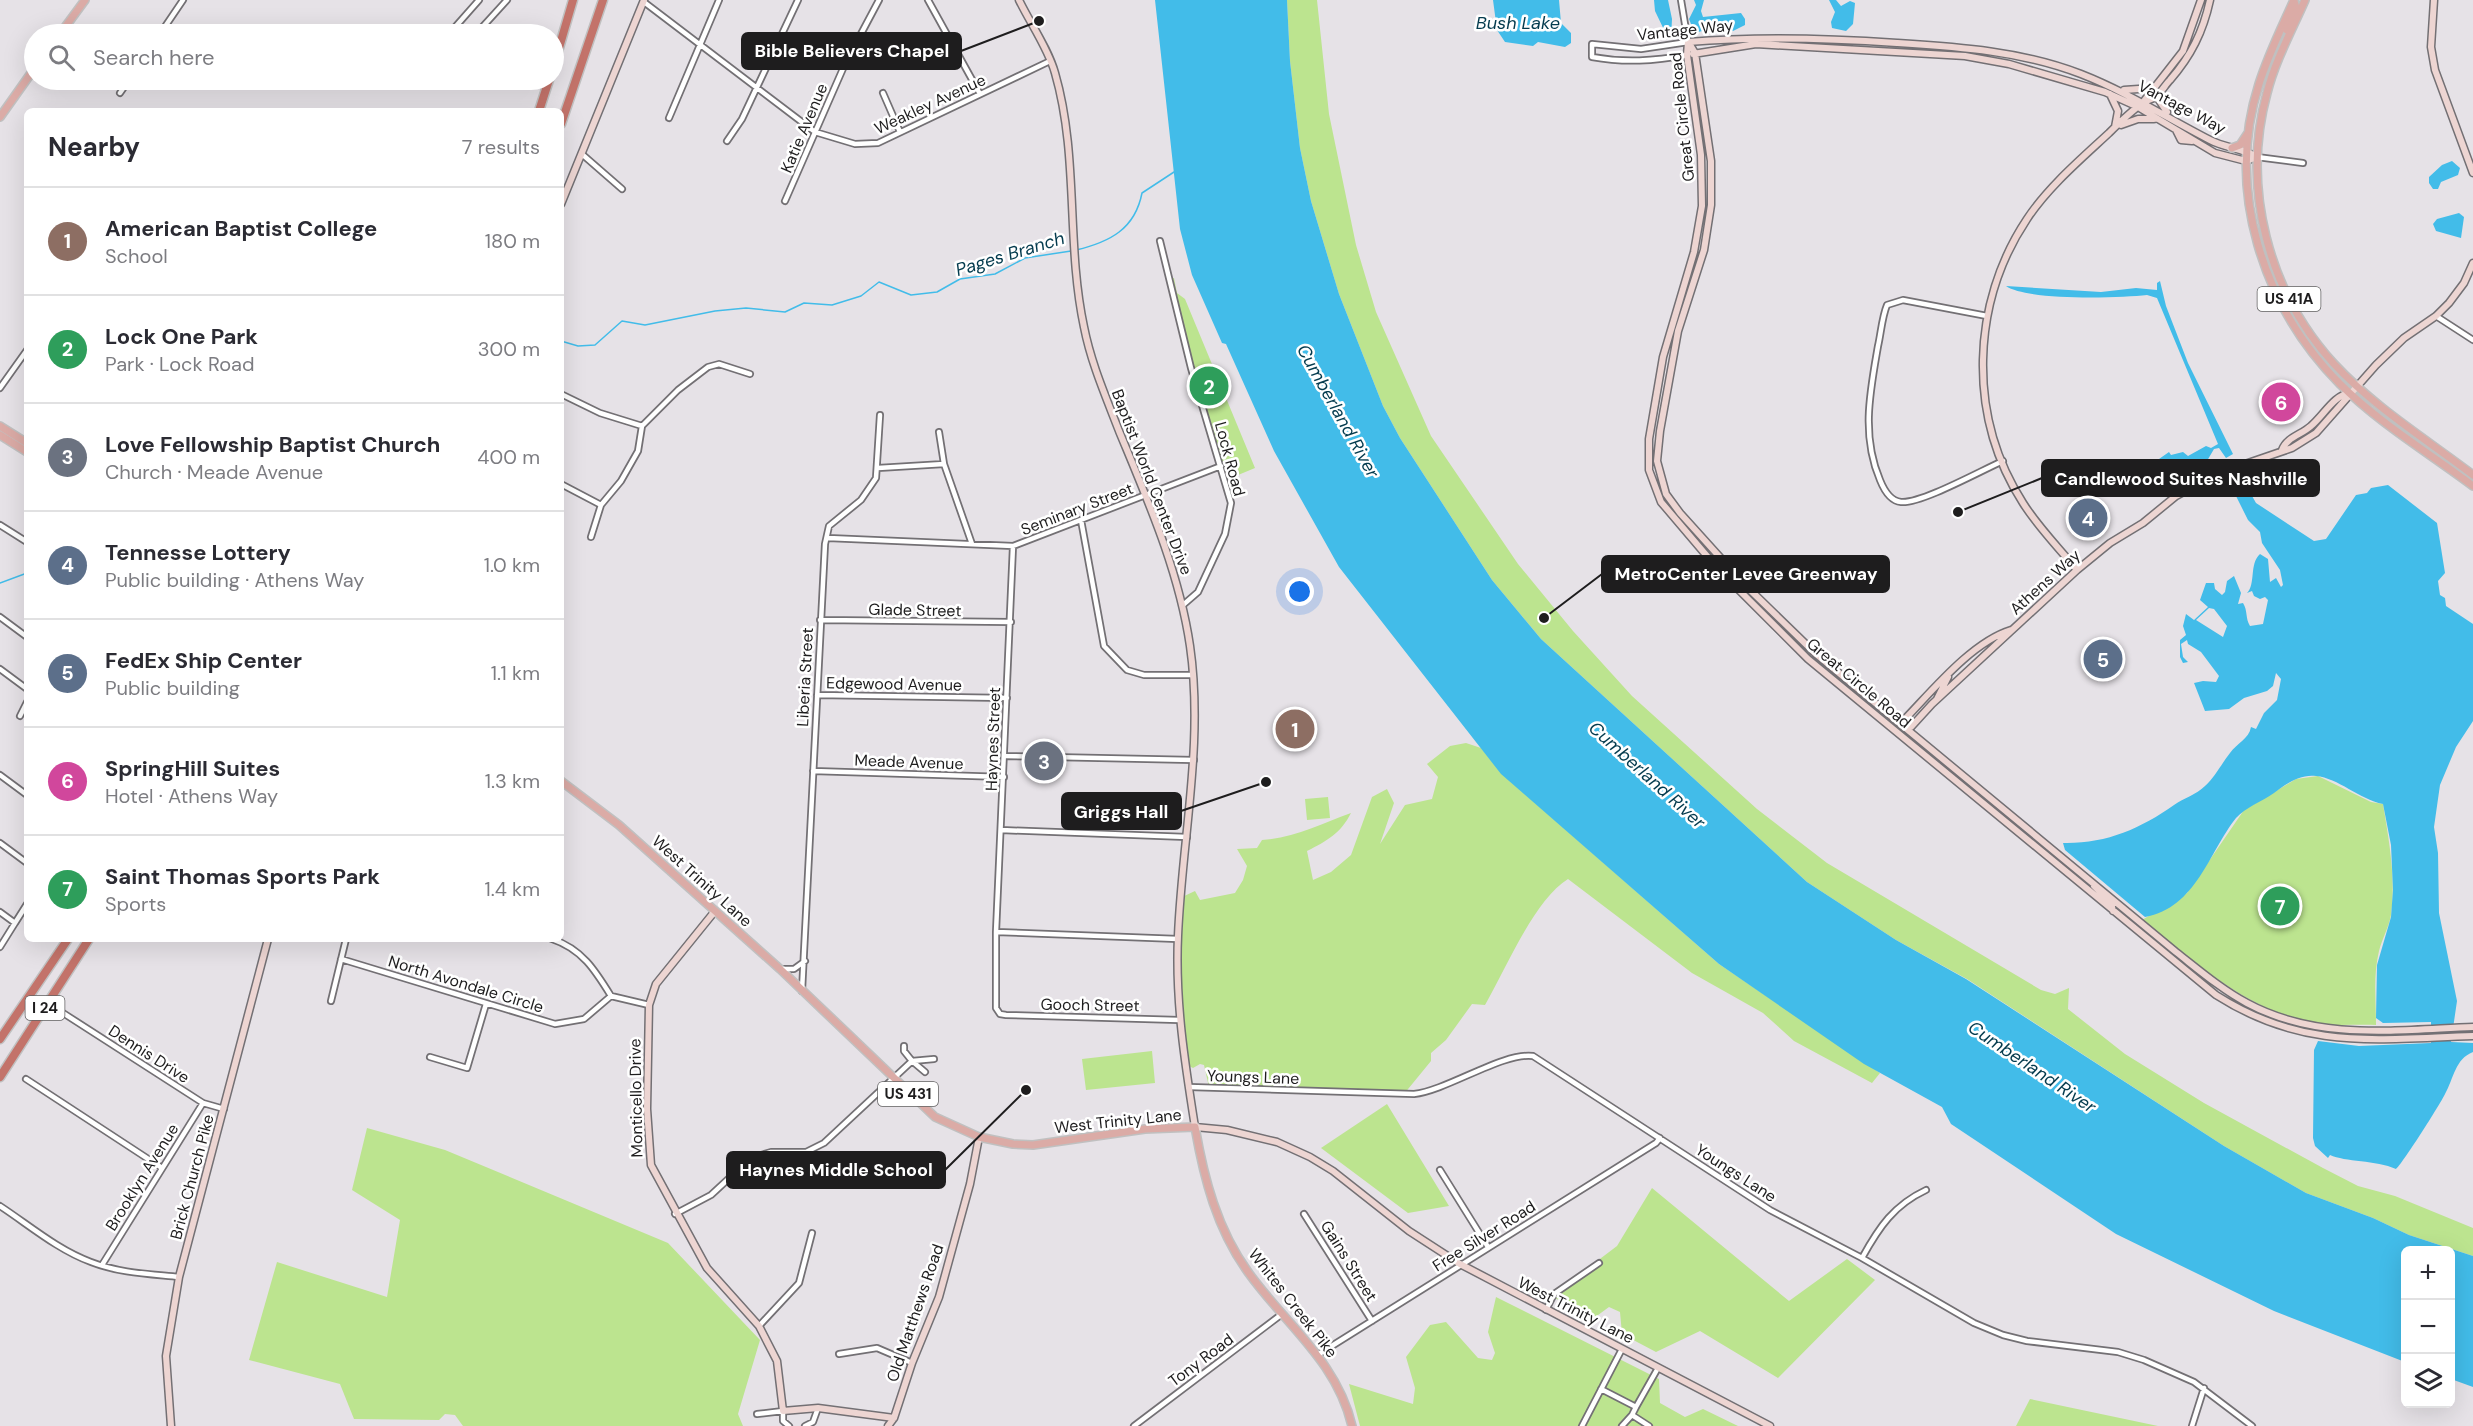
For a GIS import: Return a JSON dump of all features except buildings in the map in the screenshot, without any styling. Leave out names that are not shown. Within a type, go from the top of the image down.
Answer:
[{"type":"highway","points":[[564,31],[573,0]]},
{"type":"highway","points":[[564,115],[603,0]]},
{"type":"highway","points":[[540,108],[546,90]]},
{"type":"highway","name":"I 24","points":[[0,1039],[66,942]]},
{"type":"highway","name":"I 24","points":[[0,1077],[87,942]]},
{"type":"main road","points":[[67,24],[85,0]]},
{"type":"main road","points":[[2282,53],[2296,8],[2294,0]]},
{"type":"main road","name":"US 41A","points":[[2294,0],[2259,84],[2247,151],[2246,161],[2253,222],[2260,254],[2275,291],[2300,336],[2350,393],[2473,486]]},
{"type":"main road","name":"US 41A","points":[[2305,0],[2266,93],[2257,157],[2263,223],[2272,258],[2283,288],[2314,341],[2357,386],[2473,475]]},
{"type":"main road","points":[[0,117],[24,83]]},
{"type":"main road","points":[[2232,148],[2241,144],[2251,125]]},
{"type":"main road","points":[[0,426],[24,441]]},
{"type":"main road","points":[[0,435],[24,450]]},
{"type":"main road","name":"West Trinity Lane","points":[[564,783],[619,825],[716,911],[935,1117],[979,1137],[1013,1144],[1033,1145],[1145,1129],[1195,1127]]},
{"type":"main road","name":"Whites Creek Pike","points":[[1195,1127],[1203,1171],[1219,1221],[1248,1273],[1318,1354],[1339,1387],[1352,1426]]},
{"type":"street","points":[[167,24],[183,0]]},
{"type":"street","points":[[458,24],[479,0]]},
{"type":"street","points":[[669,118],[719,0]]},
{"type":"street","points":[[727,141],[733,136],[757,89],[798,0]]},
{"type":"street","name":"Katie Avenue","points":[[785,201],[845,64],[879,0]]},
{"type":"street","points":[[928,0],[980,94]]},
{"type":"street","name":"Baptist World Center Drive","points":[[1019,0],[1055,71],[1070,147],[1072,205],[1083,325],[1094,368],[1169,556],[1183,605],[1193,675],[1196,717],[1178,939],[1179,1020],[1195,1127]]},
{"type":"street","name":"Great Circle Road","points":[[1681,0],[1701,155],[1702,206],[1694,252],[1663,357],[1648,444],[1651,480],[1666,510],[1739,591],[1809,659],[2216,995],[2273,1024],[2311,1035],[2342,1039],[2473,1036]]},
{"type":"street","points":[[2077,570],[2022,502],[2003,461],[1989,422],[1982,373],[1982,344],[1987,316],[2003,263],[2029,216],[2043,198],[2115,128],[2144,102],[2155,98],[2157,90],[2183,51],[2201,0]]},
{"type":"street","points":[[2120,90],[2157,90],[2190,56],[2210,0]]},
{"type":"street","points":[[2434,0],[2431,47],[2435,70],[2473,173]]},
{"type":"street","points":[[484,24],[504,1]]},
{"type":"street","points":[[564,197],[644,1]]},
{"type":"street","name":"Weakley Avenue","points":[[644,1],[699,47],[815,132],[855,144],[878,143],[1050,61]]},
{"type":"street","name":"Vantage Way","points":[[2246,161],[2215,153],[2138,107],[2110,94],[2055,75],[1965,56],[1756,45],[1656,60],[1626,62],[1592,57],[1592,44],[1641,49],[1688,42],[1779,36],[1976,49],[2050,64],[2120,90],[2215,142],[2247,151],[2257,157]]},
{"type":"street","name":"Great Circle Road","points":[[1688,42],[1695,53],[1708,137],[1711,206],[1704,250],[1682,317],[1672,359],[1658,445],[1659,477],[1666,494],[1680,513],[1745,585],[1816,654],[2218,985],[2262,1011],[2300,1024],[2330,1029],[2473,1027]]},
{"type":"street","points":[[2183,51],[2190,56]]},
{"type":"street","points":[[2157,90],[2163,108],[2174,119]]},
{"type":"street","points":[[883,93],[900,132]]},
{"type":"street","points":[[2110,94],[2118,111],[2115,128]]},
{"type":"street","points":[[2115,128],[2138,119],[2159,120]]},
{"type":"street","points":[[583,155],[622,189]]},
{"type":"street","points":[[2246,161],[2257,157],[2303,163]]},
{"type":"street","name":"Lock Road","points":[[1160,241],[1191,368],[1231,503],[1225,534],[1198,592],[1183,605]]},
{"type":"street","name":"Athens Way","points":[[1904,726],[1911,727],[2077,570],[2110,543],[2143,523],[2176,496],[2219,473],[2292,448],[2316,433],[2350,393],[2404,338],[2436,316],[2456,294],[2473,263]]},
{"type":"street","points":[[1987,316],[1903,300],[1887,306],[1868,403],[1869,441],[1882,486],[1890,496],[1901,502],[1929,494],[2003,461]]},
{"type":"street","points":[[2436,316],[2473,340]]},
{"type":"street","points":[[0,388],[24,354]]},
{"type":"street","points":[[591,537],[602,505],[621,481],[638,451],[642,426],[678,390],[708,367],[719,364],[750,374]]},
{"type":"street","points":[[564,395],[600,413],[642,426]]},
{"type":"street","name":"Liberia Street","points":[[802,991],[825,544],[829,526],[861,500],[876,478],[880,415]]},
{"type":"street","points":[[939,432],[945,465],[972,544]]},
{"type":"street","points":[[878,468],[945,465]]},
{"type":"street","name":"Seminary Street","points":[[828,538],[1013,546],[1221,465]]},
{"type":"street","points":[[564,486],[602,505]]},
{"type":"street","points":[[1081,520],[1104,646],[1115,661],[1127,670],[1144,675],[1193,675]]},
{"type":"street","points":[[0,525],[24,540]]},
{"type":"street","name":"Haynes Street","points":[[1000,1014],[996,1008],[996,932],[1006,756],[1013,546]]},
{"type":"street","points":[[0,617],[24,635]]},
{"type":"street","name":"Glade Street","points":[[820,620],[1011,622]]},
{"type":"street","name":"Athens Way","points":[[1898,734],[1905,720],[1987,640],[2012,629]]},
{"type":"street","points":[[0,677],[2,670],[24,687]]},
{"type":"street","points":[[1937,700],[1948,676]]},
{"type":"street","name":"Edgewood Avenue","points":[[817,695],[1007,698]]},
{"type":"street","points":[[20,716],[24,708]]},
{"type":"street","points":[[1006,756],[1194,760]]},
{"type":"street","name":"Meade Avenue","points":[[813,771],[1004,777]]},
{"type":"street","points":[[0,775],[24,793]]},
{"type":"street","points":[[1001,830],[1187,837]]},
{"type":"street","points":[[0,843],[24,861]]},
{"type":"street","points":[[2091,882],[2097,892],[2111,903],[2112,911]]},
{"type":"street","points":[[0,947],[24,909]]},
{"type":"street","name":"Monticello Drive","points":[[716,911],[656,984],[649,1005],[647,1109],[651,1165],[675,1214],[707,1268],[759,1326],[777,1361],[783,1411]]},
{"type":"street","points":[[0,912],[15,923]]},
{"type":"street","points":[[996,932],[1178,939]]},
{"type":"street","name":"Brick Church Pike","points":[[171,1426],[166,1356],[179,1277],[267,942]]},
{"type":"street","points":[[331,1001],[345,942]]},
{"type":"street","points":[[560,942],[589,961],[611,996],[649,1005]]},
{"type":"street","name":"North Avondale Circle","points":[[341,959],[555,1024],[584,1019],[611,996]]},
{"type":"street","points":[[780,969],[794,969],[805,961]]},
{"type":"street","points":[[430,1057],[467,1068],[486,1004]]},
{"type":"street","name":"Dennis Drive","points":[[63,1013],[203,1103],[224,1109]]},
{"type":"street","name":"Gooch Street","points":[[1000,1014],[1179,1020]]},
{"type":"street","points":[[904,1046],[904,1051],[912,1061],[925,1072]]},
{"type":"street","name":"Youngs Lane","points":[[1189,1086],[1414,1094],[1431,1091],[1528,1055],[1550,1065],[1770,1210],[1862,1258],[1972,1322],[2003,1335],[2027,1341],[2130,1355],[2184,1376],[2204,1388],[2252,1426]]},
{"type":"street","points":[[675,1214],[711,1195],[750,1158],[771,1152],[806,1152],[824,1143],[912,1061],[934,1059]]},
{"type":"street","points":[[26,1079],[162,1168]]},
{"type":"street","name":"Brooklyn Avenue","points":[[102,1265],[203,1103]]},
{"type":"street","name":"West Trinity Lane","points":[[1195,1127],[1227,1130],[1276,1142],[1310,1157],[1333,1171],[1418,1238],[1460,1264],[1770,1426]]},
{"type":"street","name":"Old Matthews Road","points":[[888,1426],[894,1418],[912,1363],[939,1297],[962,1217],[979,1137]]},
{"type":"street","name":"Free Silver Road","points":[[1318,1354],[1656,1143],[1660,1137]]},
{"type":"street","points":[[1440,1170],[1488,1247]]},
{"type":"street","points":[[1862,1258],[1889,1215],[1906,1200],[1926,1190]]},
{"type":"street","points":[[0,1206],[51,1241],[92,1263],[179,1277]]},
{"type":"street","name":"Gains Street","points":[[1304,1214],[1372,1321]]},
{"type":"street","points":[[759,1326],[799,1283],[812,1233]]},
{"type":"street","points":[[1546,1310],[1554,1294],[1599,1263]]},
{"type":"street","name":"Tony Road","points":[[1134,1426],[1282,1314]]},
{"type":"street","points":[[839,1354],[878,1348],[912,1363]]},
{"type":"street","points":[[1582,1426],[1622,1349]]},
{"type":"street","points":[[1622,1426],[1632,1415],[1658,1368]]},
{"type":"street","points":[[2192,1426],[2204,1388]]},
{"type":"street","points":[[1601,1389],[1636,1407]]},
{"type":"street","points":[[805,1426],[813,1422],[818,1408]]},
{"type":"street","points":[[756,1414],[818,1408],[894,1418]]},
{"type":"street","points":[[783,1411],[783,1421],[789,1426]]},
{"type":"street","points":[[1632,1415],[1649,1426]]},
{"type":"green space","points":[[1287,0],[1317,0],[1329,114],[1356,245],[1376,312],[1431,436],[1518,564],[1573,631],[1632,696],[1757,809],[1827,863],[2041,990],[2055,994],[2069,988],[2068,1009],[2125,1054],[2204,1103],[2358,1186],[2395,1196],[2473,1228],[2473,1256],[2455,1250],[2455,1246],[2443,1246],[2409,1235],[2373,1218],[2306,1193],[2224,1146],[1967,979],[1896,940],[1807,882],[1541,639],[1492,580],[1400,438],[1383,406],[1339,294],[1311,201],[1300,148],[1290,61]]},
{"type":"green space","points":[[1174,278],[1177,293],[1185,299],[1255,468],[1226,480],[1191,368],[1170,279]]},
{"type":"green space","points":[[1466,743],[1481,748],[1502,774],[1719,964],[1880,1073],[1872,1083],[1794,1041],[1763,1013],[1692,973],[1568,879],[1544,902],[1532,919],[1485,1005],[1472,1004],[1446,1040],[1431,1053],[1431,1061],[1404,1094],[1209,1087],[1204,1065],[1200,1064],[1193,1068],[1189,1066],[1184,1026],[1179,1020],[1180,898],[1195,891],[1200,900],[1235,893],[1243,880],[1247,866],[1237,849],[1257,848],[1262,840],[1296,833],[1351,813],[1333,836],[1307,851],[1313,880],[1331,872],[1351,855],[1372,797],[1387,789],[1394,803],[1380,844],[1405,805],[1432,799],[1438,777],[1427,764],[1450,746]]},
{"type":"green space","points":[[2318,776],[2371,802],[2383,804],[2393,887],[2390,920],[2377,960],[2376,1025],[2314,1024],[2260,1005],[2199,966],[2142,920],[2187,893],[2244,810],[2296,779]]},
{"type":"green space","points":[[1328,797],[1330,818],[1307,820],[1305,799]]},
{"type":"green space","points":[[1152,1051],[1155,1083],[1086,1090],[1082,1059]]},
{"type":"green space","points":[[1387,1104],[1449,1206],[1408,1213],[1321,1148]]},
{"type":"green space","points":[[367,1128],[445,1150],[668,1243],[760,1340],[738,1414],[743,1426],[463,1426],[455,1415],[445,1414],[439,1420],[354,1419],[340,1384],[249,1360],[277,1262],[387,1297],[400,1220],[352,1190]]},
{"type":"green space","points":[[1652,1188],[1789,1301],[1847,1259],[1875,1280],[1778,1378],[1700,1331],[1656,1352],[1622,1334],[1620,1312],[1609,1307],[1594,1318],[1551,1296],[1617,1246]]},
{"type":"green space","points":[[1496,1297],[1659,1379],[1660,1403],[1685,1417],[1703,1409],[1738,1426],[1360,1426],[1349,1384],[1413,1404],[1415,1388],[1406,1357],[1430,1325],[1446,1322],[1478,1358],[1492,1360],[1495,1353],[1488,1332]]},
{"type":"green space","points":[[2030,1399],[2158,1426],[2016,1426]]},
{"type":"water","name":"Cumberland River","points":[[1155,0],[1287,0],[1290,61],[1300,148],[1311,201],[1339,294],[1383,406],[1400,438],[1492,580],[1541,639],[1807,882],[1896,940],[1966,979],[2224,1146],[2306,1193],[2373,1218],[2409,1235],[2443,1246],[2401,1246],[2401,1360],[2274,1311],[2116,1234],[1951,1124],[1942,1107],[1864,1064],[1719,964],[1501,774],[1339,567],[1274,451],[1226,344],[1222,343],[1192,275],[1180,229]]},
{"type":"water","name":"Bush Lake","points":[[1493,0],[1559,0],[1561,23],[1571,33],[1571,43],[1565,47],[1538,42],[1533,46],[1505,42],[1497,30]]},
{"type":"water","points":[[1654,0],[1668,0],[1672,19],[1671,38],[1667,36],[1655,11]]},
{"type":"water","points":[[1694,0],[1704,0],[1701,11],[1703,17],[1741,13],[1745,19],[1745,25],[1733,31],[1715,23],[1707,30],[1698,32],[1693,29],[1689,19],[1696,5]]},
{"type":"water","points":[[1829,0],[1836,0],[1841,6],[1850,1],[1855,3],[1853,24],[1846,31],[1832,28],[1831,22],[1835,12]]},
{"type":"water","points":[[2452,161],[2460,168],[2458,175],[2441,182],[2438,189],[2433,189],[2429,183],[2429,177],[2442,165]]},
{"type":"water","points":[[2459,213],[2464,217],[2461,238],[2436,231],[2433,224],[2437,219]]},
{"type":"water","points":[[2160,281],[2166,306],[2188,363],[2233,454],[2226,458],[2219,448],[2214,449],[2204,466],[2186,471],[2161,464],[2159,459],[2169,452],[2171,455],[2183,452],[2188,456],[2206,446],[2211,448],[2218,444],[2157,298],[2147,295],[2053,296],[2017,291],[2006,286],[2101,292],[2136,288],[2157,290],[2157,283]]},
{"type":"water","points":[[2235,478],[2243,480],[2256,503],[2314,541],[2326,539],[2356,495],[2367,493],[2371,488],[2388,485],[2437,523],[2445,573],[2438,581],[2440,595],[2445,598],[2446,606],[2473,624],[2473,721],[2456,747],[2440,785],[2434,827],[2438,853],[2439,913],[2457,1001],[2451,1042],[2473,1043],[2473,1052],[2462,1059],[2436,1109],[2396,1169],[2330,1155],[2328,1158],[2315,1146],[2313,1138],[2314,1050],[2318,1041],[2359,1046],[2431,1043],[2431,1022],[2383,1023],[2376,1018],[2377,965],[2391,917],[2393,890],[2391,845],[2383,804],[2324,778],[2310,776],[2294,780],[2240,814],[2189,891],[2177,903],[2162,912],[2145,917],[2065,850],[2063,843],[2093,841],[2122,833],[2198,792],[2248,735],[2251,727],[2256,729],[2264,713],[2277,700],[2281,679],[2276,673],[2273,686],[2267,691],[2244,698],[2229,709],[2205,711],[2194,683],[2216,682],[2219,676],[2201,652],[2188,644],[2187,640],[2181,644],[2183,657],[2188,662],[2183,663],[2180,657],[2180,640],[2186,635],[2183,626],[2186,614],[2194,620],[2208,607],[2200,600],[2206,583],[2214,583],[2215,589],[2222,595],[2225,592],[2227,581],[2234,576],[2241,593],[2238,604],[2243,603],[2250,626],[2263,624],[2268,600],[2265,597],[2260,599],[2254,596],[2252,591],[2247,593],[2250,589],[2255,563],[2260,554],[2268,559],[2270,582],[2276,578],[2281,587],[2283,585],[2280,570],[2262,543],[2260,532],[2248,520],[2232,486]],"holes":[[[2209,608],[2214,609],[2227,626],[2223,637],[2196,620]]]},
{"type":"water","points":[[2455,1250],[2473,1256],[2473,1387],[2455,1380]]},
{"type":"waterway","name":"Pages Branch","points":[[1076,250],[1100,243],[1119,232],[1134,216],[1142,193],[1174,172]]},
{"type":"waterway","name":"Pages Branch","points":[[564,342],[578,346],[595,345],[622,321],[645,325],[715,311],[746,308],[785,312],[804,303],[832,305],[861,296],[879,282],[911,295],[937,292],[960,279],[995,274],[1025,258],[1071,251]]},
{"type":"waterway","name":"Pages Branch","points":[[0,583],[24,574]]},
{"type":"place","name":"Bible Believers Chapel","points":[[1039,21]]},
{"type":"place","name":"Lock One Park","points":[[1209,386]]},
{"type":"place","name":"SpringHill Suites","points":[[2281,402]]},
{"type":"place","name":"Candlewood Suites Nashville","points":[[1958,512]]},
{"type":"place","name":"Tennesse Lottery","points":[[2088,518]]},
{"type":"place","name":"MetroCenter Levee Greenway","points":[[1544,618]]},
{"type":"place","name":"FedEx Ship Center","points":[[2103,659]]},
{"type":"place","name":"American Baptist College","points":[[1295,729]]},
{"type":"place","name":"Love Fellowship Baptist Church","points":[[1044,761]]},
{"type":"place","name":"Griggs Hall","points":[[1266,782]]},
{"type":"place","name":"Saint Thomas Sports Park","points":[[2280,906]]},
{"type":"place","name":"Haynes Middle School","points":[[1026,1090]]}]
